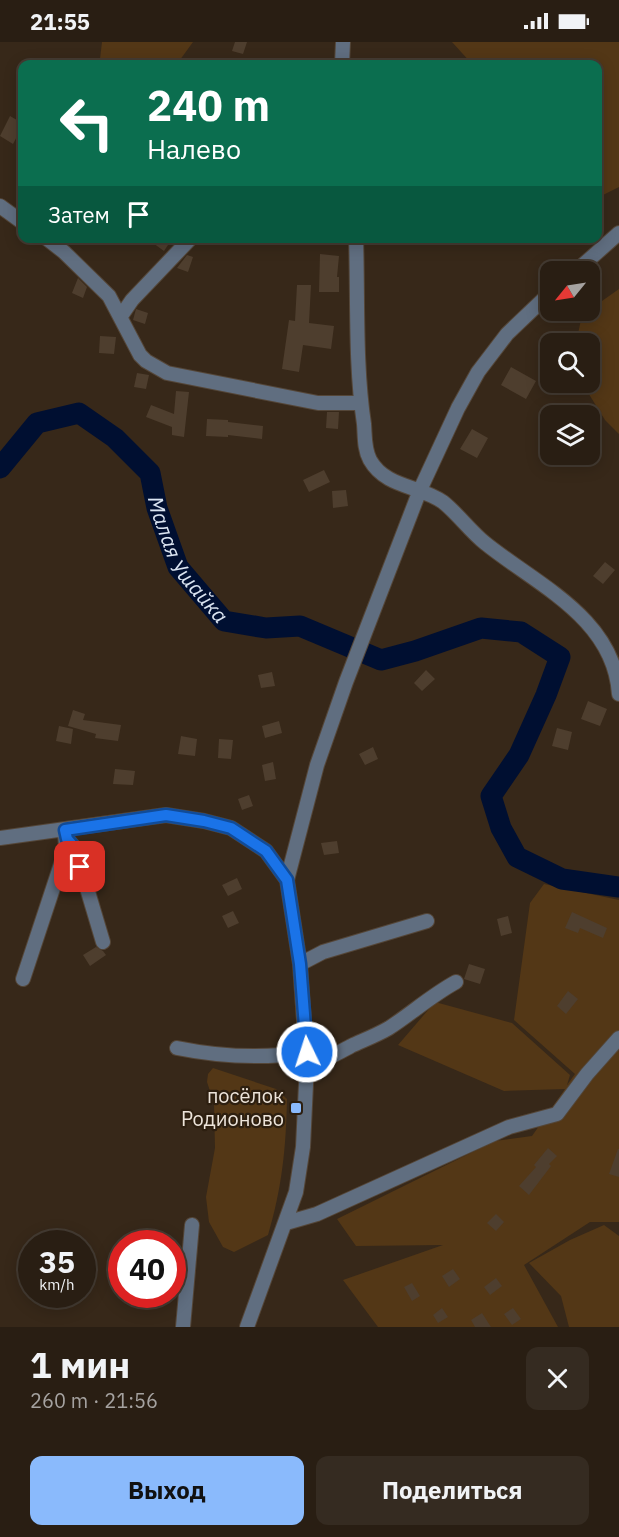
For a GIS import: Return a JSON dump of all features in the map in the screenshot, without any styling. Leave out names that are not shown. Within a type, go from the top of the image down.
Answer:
[{"type":"street","points":[[342,60],[343,42]]},
{"type":"street","points":[[0,206],[18,219]]},
{"type":"street","points":[[587,261],[619,233]]},
{"type":"street","points":[[121,316],[132,300],[186,243]]},
{"type":"street","points":[[356,243],[360,403],[366,450],[370,460],[384,476],[395,484],[420,490],[444,503],[485,542],[569,604],[597,636],[610,659],[619,694]]},
{"type":"street","points":[[65,245],[109,296],[140,355],[167,374],[318,404],[360,403]]},
{"type":"street","points":[[247,1327],[296,1192],[303,1147],[307,1057],[300,964],[287,880],[317,765],[346,682],[420,490],[458,408],[478,372],[507,334],[540,303]]},
{"type":"street","points":[[0,838],[66,834],[166,815],[231,828],[266,851],[287,880]]},
{"type":"street","points":[[66,834],[75,848],[103,942]]},
{"type":"street","points":[[23,979],[66,849],[66,834]]},
{"type":"street","points":[[300,964],[323,952],[427,921]]},
{"type":"street","points":[[177,1048],[201,1053],[254,1057],[307,1057],[322,1061],[390,1028],[441,990],[456,982]]},
{"type":"street","points":[[286,1223],[317,1214],[509,1127],[557,1114],[587,1074],[619,1038]]},
{"type":"street","points":[[183,1327],[192,1225]]},
{"type":"shaded area","points":[[102,42],[193,42],[180,60],[100,59]]},
{"type":"shaded area","points":[[452,42],[619,42],[619,187],[602,196],[602,60],[468,60]]},
{"type":"shaded area","points":[[619,289],[619,434],[605,420],[600,412],[600,405],[596,405],[588,393],[600,393],[600,333],[578,333],[581,321],[600,321],[600,302]]},
{"type":"shaded area","points":[[544,884],[619,900],[619,1222],[590,1222],[524,1265],[558,1327],[378,1327],[343,1280],[443,1245],[356,1246],[337,1219],[495,1141],[532,1136],[565,1089],[504,1091],[398,1045],[435,1002],[512,1023],[570,1075],[567,1085],[575,1074],[514,1020],[530,903]]},
{"type":"shaded area","points":[[213,1068],[276,1089],[287,1099],[282,1168],[277,1201],[268,1235],[234,1252],[223,1247],[209,1222],[206,1197],[215,1148],[214,1103],[207,1082],[208,1074]]},
{"type":"shaded area","points":[[604,1225],[619,1236],[619,1327],[569,1327],[561,1296],[529,1263],[570,1240]]},
{"type":"building","points":[[235,42],[247,42],[243,54],[232,51]]},
{"type":"building","points":[[10,116],[18,121],[18,135],[13,144],[0,136]]},
{"type":"building","points":[[153,243],[169,243],[164,251]]},
{"type":"building","points":[[320,254],[339,256],[337,277],[339,277],[339,292],[319,292]]},
{"type":"building","points":[[187,255],[193,257],[188,272],[177,268]]},
{"type":"building","points":[[78,278],[87,287],[83,298],[72,293]]},
{"type":"building","points":[[297,285],[311,285],[309,323],[334,326],[331,349],[303,345],[299,372],[282,369],[289,320],[295,321]]},
{"type":"building","points":[[136,309],[148,313],[145,324],[133,320]]},
{"type":"building","points":[[100,336],[116,337],[114,354],[99,353]]},
{"type":"building","points":[[511,367],[536,381],[526,399],[501,385]]},
{"type":"building","points":[[137,373],[149,375],[146,389],[134,387]]},
{"type":"building","points":[[176,391],[189,392],[184,437],[172,435],[172,427],[146,417],[151,405],[174,414]]},
{"type":"building","points":[[327,412],[339,412],[338,429],[326,428]]},
{"type":"building","points":[[207,419],[263,426],[262,439],[228,435],[228,437],[206,436]]},
{"type":"building","points":[[472,429],[488,438],[477,458],[460,449]]},
{"type":"building","points":[[324,470],[330,482],[309,492],[303,480]]},
{"type":"building","points":[[346,490],[348,506],[333,508],[332,491]]},
{"type":"building","points":[[605,562],[615,570],[603,584],[593,576]]},
{"type":"building","points":[[426,670],[435,679],[422,691],[414,683]]},
{"type":"building","points":[[272,672],[275,686],[261,688],[258,675]]},
{"type":"building","points":[[588,701],[607,709],[600,726],[581,719]]},
{"type":"building","points":[[73,710],[85,714],[83,720],[121,725],[118,741],[95,738],[96,734],[68,726]]},
{"type":"building","points":[[279,721],[282,733],[265,738],[262,726]]},
{"type":"building","points":[[59,726],[73,729],[71,744],[56,741]]},
{"type":"building","points":[[557,728],[572,732],[568,750],[552,746]]},
{"type":"building","points":[[181,736],[197,739],[195,756],[178,754]]},
{"type":"building","points":[[219,739],[233,740],[231,759],[218,758]]},
{"type":"building","points":[[373,747],[378,759],[365,765],[359,754]]},
{"type":"building","points":[[273,762],[276,779],[265,781],[262,765]]},
{"type":"building","points":[[115,769],[135,771],[133,785],[113,784]]},
{"type":"building","points":[[249,795],[253,806],[242,810],[238,799]]},
{"type":"building","points":[[337,841],[339,853],[324,855],[321,843]]},
{"type":"building","points":[[237,878],[242,889],[228,896],[222,885]]},
{"type":"building","points":[[233,911],[239,923],[228,928],[222,916]]},
{"type":"building","points":[[572,912],[607,928],[603,938],[580,928],[578,933],[565,928]]},
{"type":"building","points":[[508,916],[512,933],[501,936],[497,919]]},
{"type":"building","points":[[96,947],[106,955],[90,966],[83,955]]},
{"type":"building","points":[[469,964],[485,969],[480,984],[464,979]]},
{"type":"building","points":[[568,991],[578,999],[566,1014],[557,1006]]},
{"type":"building","points":[[548,1148],[557,1156],[549,1164],[551,1166],[529,1195],[519,1186],[536,1167],[534,1165]]},
{"type":"building","points":[[619,1149],[619,1177],[609,1174]]},
{"type":"building","points":[[496,1214],[504,1222],[496,1231],[487,1223]]},
{"type":"building","points":[[453,1269],[460,1279],[449,1287],[442,1276]]},
{"type":"building","points":[[496,1278],[502,1286],[490,1295],[484,1287]]},
{"type":"building","points":[[412,1283],[420,1296],[412,1301],[404,1287]]},
{"type":"building","points":[[442,1308],[448,1317],[438,1323],[433,1315]]},
{"type":"building","points":[[513,1308],[521,1319],[512,1325],[504,1314]]},
{"type":"building","points":[[482,1313],[491,1327],[475,1327],[471,1320]]},
{"type":"waterway","name":"Малая Ушайка","points":[[0,468],[37,423],[79,413],[115,438],[150,473],[157,508],[178,567],[224,621],[266,628],[300,626],[381,660],[481,628],[521,632],[560,657],[519,755],[491,796],[501,828],[517,857],[562,879],[619,887]]},
{"type":"place","name":"посёлок Родионово","points":[[296,1108]]},
{"type":"route","points":[[80,867],[75,848],[67,839],[65,830],[166,815],[231,828],[266,851],[287,880],[300,964],[307,1052]]}]
